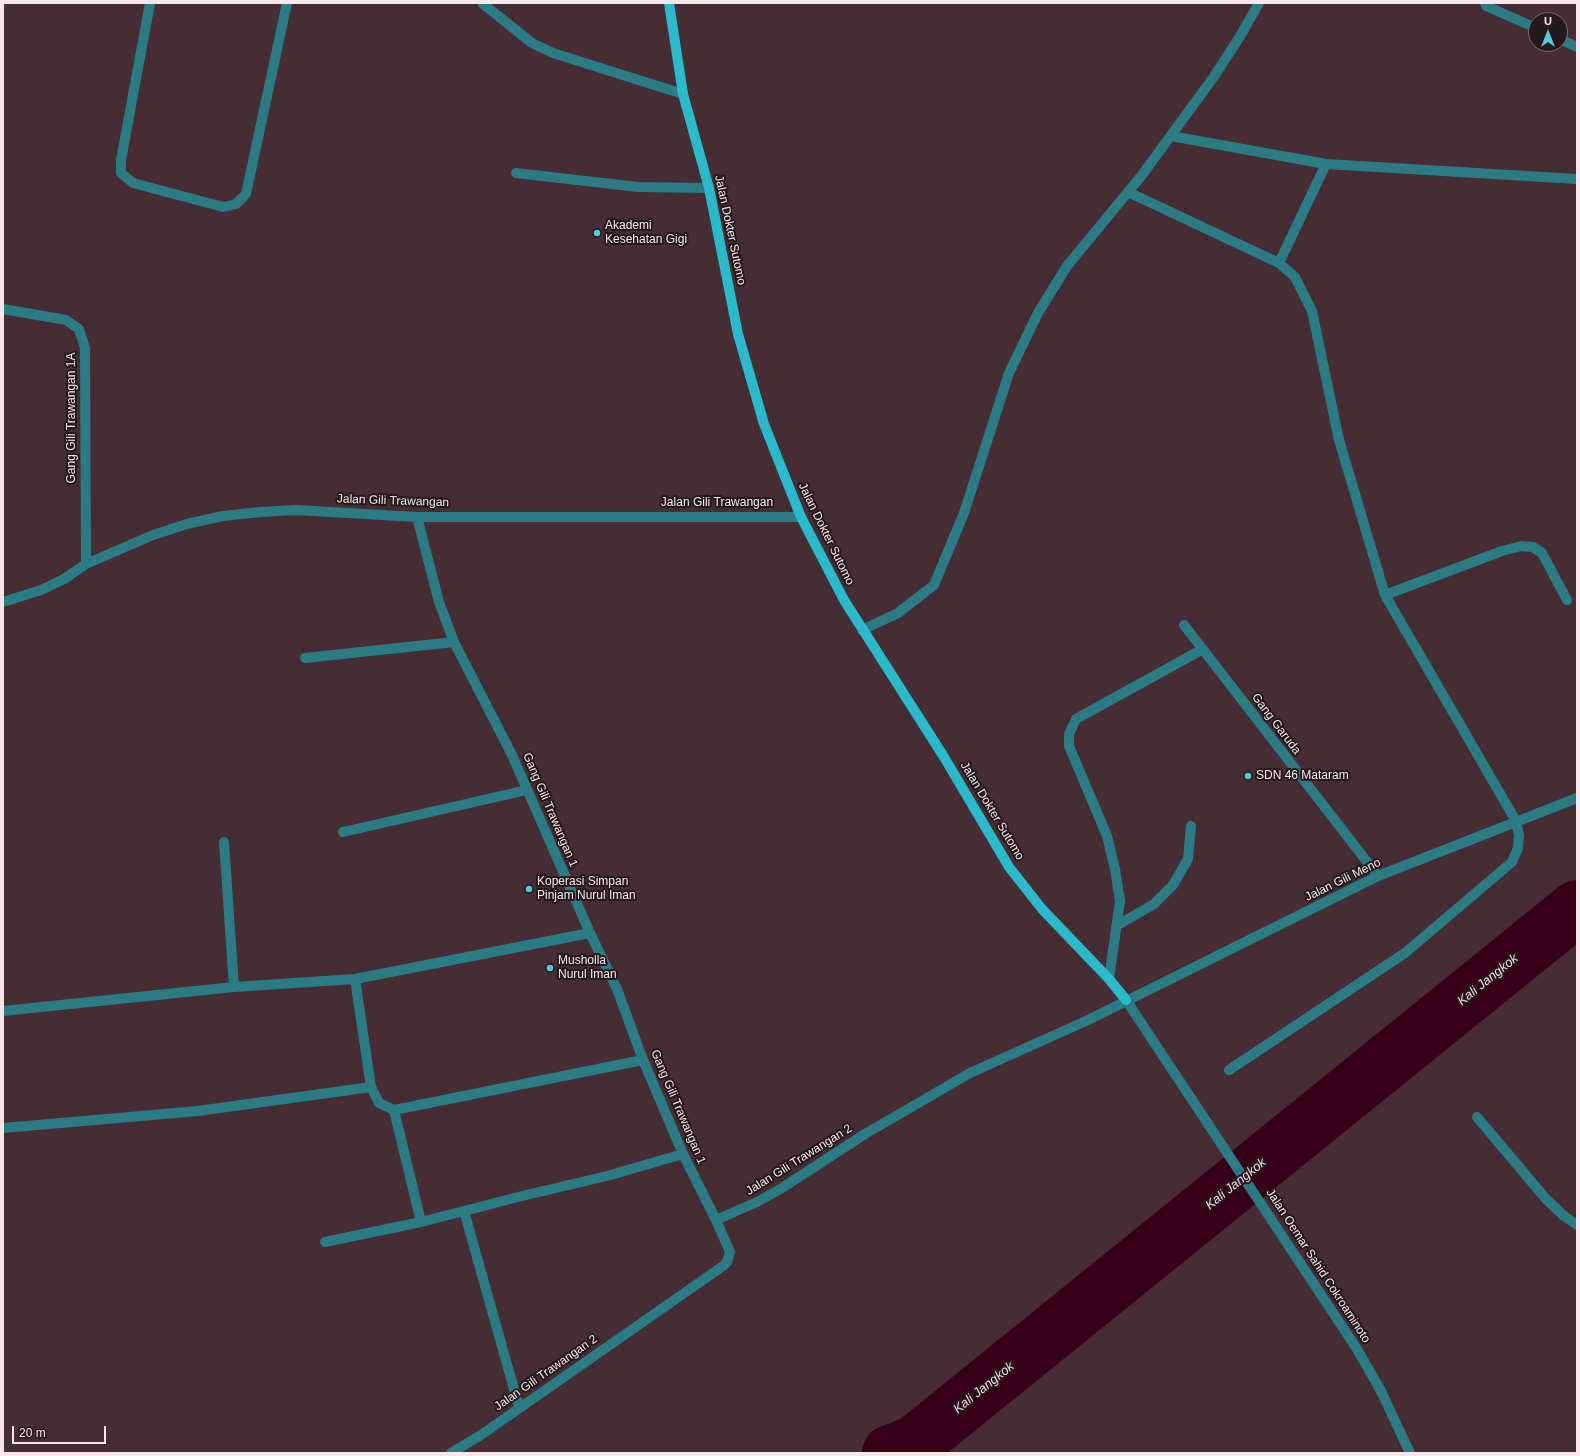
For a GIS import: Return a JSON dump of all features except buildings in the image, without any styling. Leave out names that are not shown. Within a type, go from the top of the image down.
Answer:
[{"type":"main road","name":"Jalan Dokter Sutomo","points":[[669,3],[683,94],[709,188],[738,334],[751,381],[775,456],[801,517],[821,559],[862,630],[944,757],[1009,867],[1042,909],[1126,1000]]},
{"type":"street","points":[[150,3],[121,160],[121,174],[133,183],[223,207],[236,204],[246,194],[287,3]]},
{"type":"street","points":[[482,3],[532,43],[552,53],[683,94]]},
{"type":"street","points":[[862,630],[898,613],[934,585],[964,513],[1009,373],[1038,313],[1067,266],[1128,192],[1217,72],[1259,3]]},
{"type":"street","points":[[1484,3],[1486,6],[1528,24]]},
{"type":"street","points":[[1171,136],[1326,164],[1577,179]]},
{"type":"street","points":[[1279,263],[1326,164]]},
{"type":"street","points":[[516,174],[638,187],[709,188]]},
{"type":"street","points":[[1128,192],[1279,263],[1296,277],[1312,311],[1339,440],[1385,595],[1516,821],[1519,835],[1518,848],[1512,862],[1405,952],[1229,1070]]},
{"type":"street","name":"Gang Gili Trawangan 1A","points":[[3,309],[66,320],[79,329],[85,348],[86,564]]},
{"type":"street","name":"Jalan Gili Trawangan","points":[[3,602],[41,590],[64,579],[86,564],[153,535],[187,524],[223,516],[296,510],[417,517],[801,517]]},
{"type":"street","name":"Gang Gili Trawangan 1","points":[[417,517],[438,602],[454,642],[512,755],[616,989],[643,1060],[683,1154],[716,1220]]},
{"type":"street","points":[[1385,595],[1502,551],[1521,546],[1533,547],[1542,553],[1567,600]]},
{"type":"street","name":"Gang Garuda","points":[[1184,625],[1378,876]]},
{"type":"street","points":[[305,658],[454,642]]},
{"type":"street","points":[[1109,980],[1120,901],[1114,862],[1107,836],[1070,746],[1069,734],[1076,719],[1203,649]]},
{"type":"street","points":[[343,832],[527,790]]},
{"type":"street","name":"Jalan Gili Meno","points":[[1126,1000],[1378,876],[1577,798]]},
{"type":"street","points":[[1116,926],[1154,904],[1173,885],[1188,859],[1191,826]]},
{"type":"street","points":[[224,842],[234,987]]},
{"type":"street","points":[[3,1011],[234,987],[355,980],[590,933]]},
{"type":"street","points":[[355,980],[371,1087],[379,1103],[394,1110],[643,1060]]},
{"type":"street","name":"Jalan Oemar Sahid Cokroaminoto","points":[[1126,1000],[1357,1349],[1381,1391],[1410,1453]]},
{"type":"street","name":"Jalan Gili Trawangan 2","points":[[451,1453],[481,1435],[519,1407],[725,1265],[729,1257],[729,1250],[716,1220],[757,1202],[782,1188],[865,1134],[970,1073],[1086,1021],[1126,1000]]},
{"type":"street","points":[[3,1128],[198,1111],[371,1087]]},
{"type":"street","points":[[394,1110],[421,1222]]},
{"type":"street","points":[[1476,1117],[1546,1199],[1564,1216],[1577,1225]]},
{"type":"street","points":[[325,1242],[421,1222],[607,1176],[683,1154]]},
{"type":"street","points":[[464,1211],[519,1407]]},
{"type":"waterway","name":"Kali Jangkok","points":[[890,1453],[914,1444],[1577,908]]},
{"type":"place","name":"Akademi Kesehatan Gigi","points":[[597,233]]},
{"type":"place","name":"SDN 46 Mataram","points":[[1248,776]]},
{"type":"place","name":"Koperasi Simpan Pinjam Nurul Iman","points":[[529,889]]},
{"type":"place","name":"Musholla Nurul Iman","points":[[550,968]]}]
